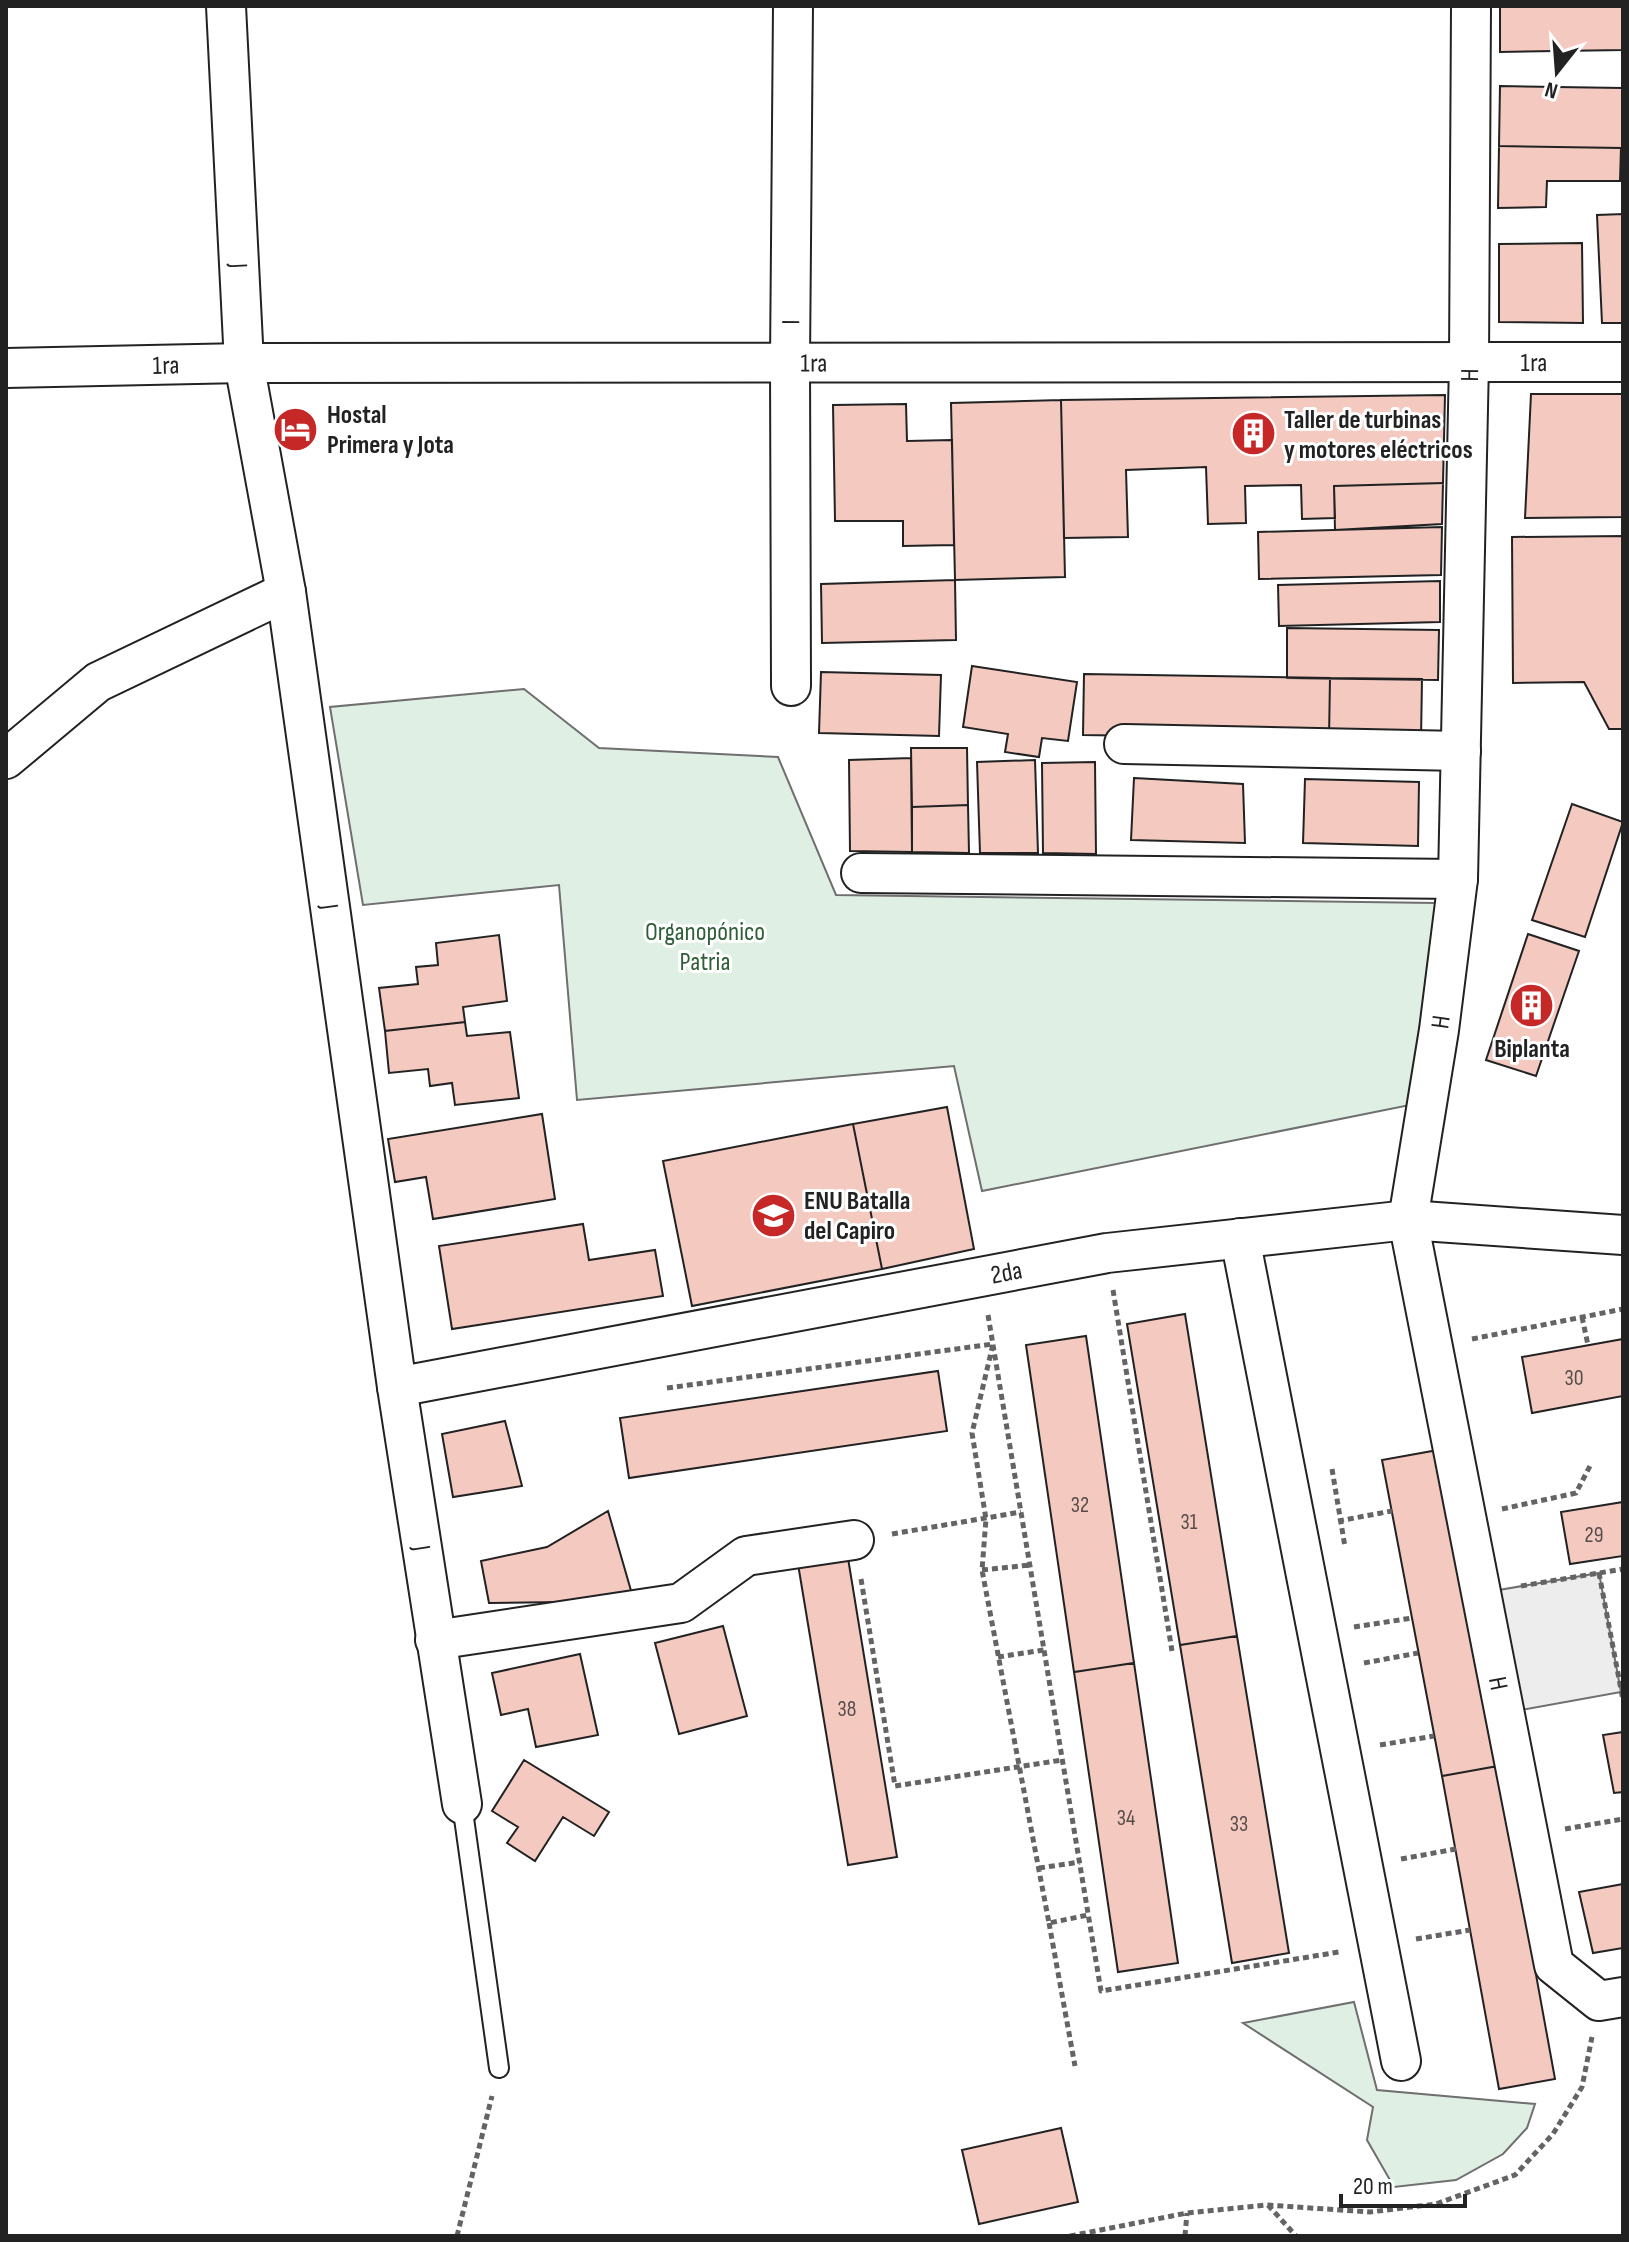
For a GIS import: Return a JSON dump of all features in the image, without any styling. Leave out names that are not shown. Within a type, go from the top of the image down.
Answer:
[{"type":"street","name":"J","points":[[226,6],[244,363],[286,592],[397,1387],[462,1804]]},
{"type":"street","name":"I","points":[[791,686],[793,6]]},
{"type":"street","name":"H","points":[[1471,6],[1469,362],[1458,879],[1439,1030],[1408,1220],[1554,1965],[1611,1999]]},
{"type":"street","name":"1ra","points":[[6,368],[244,363],[1623,362]]},
{"type":"street","points":[[6,759],[98,682],[286,592]]},
{"type":"street","points":[[1124,744],[1461,751]]},
{"type":"street","points":[[861,873],[1458,879]]},
{"type":"street","name":"2da","points":[[397,1387],[1107,1253],[1408,1220],[1623,1235]]},
{"type":"street","points":[[1240,1238],[1401,2061]]},
{"type":"street","points":[[435,1640],[681,1603],[746,1556],[854,1540]]},
{"type":"lane","points":[[462,1804],[499,2068]]},
{"type":"path","points":[[1107,1253],[1172,1651]]},
{"type":"path","points":[[982,1278],[1101,1991],[1470,1930]]},
{"type":"path","points":[[1432,1347],[1623,1309]]},
{"type":"path","points":[[1582,1317],[1588,1345]]},
{"type":"path","points":[[667,1388],[993,1344]]},
{"type":"path","points":[[993,1344],[972,1433],[986,1519],[982,1570],[1075,2066]]},
{"type":"path","points":[[1466,1517],[1576,1493],[1591,1464]]},
{"type":"path","points":[[1297,1529],[1392,1511]]},
{"type":"path","points":[[1021,1512],[854,1540],[895,1786],[1062,1760]]},
{"type":"path","points":[[982,1570],[1030,1565]]},
{"type":"path","points":[[1481,1593],[1623,1569]]},
{"type":"path","points":[[1599,1573],[1623,1700]]},
{"type":"path","points":[[1317,1633],[1412,1618]]},
{"type":"path","points":[[998,1657],[1044,1650]]},
{"type":"path","points":[[1324,1670],[1418,1653]]},
{"type":"path","points":[[1340,1752],[1434,1736]]},
{"type":"path","points":[[1529,1836],[1623,1819]]},
{"type":"path","points":[[1363,1866],[1456,1849]]},
{"type":"path","points":[[1039,1868],[1080,1862]]},
{"type":"path","points":[[1049,1923],[1088,1915]]},
{"type":"path","points":[[1070,2236],[1187,2213],[1267,2205],[1370,2212],[1423,2206],[1515,2175],[1553,2134],[1582,2087],[1611,1999]]},
{"type":"path","points":[[457,2236],[499,2068]]},
{"type":"path","points":[[1267,2205],[1296,2236]]},
{"type":"path","points":[[1185,2236],[1187,2213]]},
{"type":"green space","name":"Organopónico Patria","points":[[524,689],[599,748],[778,757],[836,895],[1436,903],[1420,1103],[982,1191],[954,1066],[577,1100],[559,885],[363,905],[330,707]]},
{"type":"green space","points":[[1354,2002],[1377,2090],[1535,2104],[1527,2128],[1503,2154],[1456,2180],[1394,2187],[1367,2140],[1373,2107],[1243,2023]]},
{"type":"shaded area","points":[[1599,1573],[1621,1692],[1505,1713],[1481,1593]]},
{"type":"building","points":[[1500,6],[1623,6],[1623,50],[1500,52]]},
{"type":"building","points":[[1500,86],[1623,88],[1623,148],[1499,146]]},
{"type":"building","points":[[1499,146],[1621,148],[1620,181],[1547,181],[1546,207],[1498,208]]},
{"type":"building","points":[[1623,214],[1623,323],[1602,323],[1597,215]]},
{"type":"building","points":[[1582,243],[1583,323],[1499,322],[1499,244]]},
{"type":"building","points":[[1531,394],[1623,394],[1623,517],[1525,518]]},
{"type":"building","name":"Taller de turbinas y motores eléctricos","points":[[1445,395],[1443,483],[1334,486],[1335,518],[1302,519],[1301,485],[1245,486],[1246,523],[1208,524],[1206,467],[1126,470],[1128,537],[1064,538],[1061,400]]},
{"type":"building","points":[[1061,400],[1065,577],[955,580],[951,403]]},
{"type":"building","points":[[906,404],[907,441],[952,440],[954,545],[903,546],[903,521],[835,521],[833,405]]},
{"type":"building","points":[[1443,483],[1442,524],[1335,530],[1334,486]]},
{"type":"building","points":[[1442,527],[1441,575],[1259,579],[1258,532]]},
{"type":"building","points":[[1623,536],[1623,729],[1609,729],[1584,682],[1513,683],[1512,537]]},
{"type":"building","points":[[955,580],[956,640],[822,643],[821,584]]},
{"type":"building","points":[[1440,581],[1440,622],[1279,626],[1278,585]]},
{"type":"building","points":[[1287,628],[1439,630],[1438,680],[1287,678]]},
{"type":"building","points":[[972,666],[1077,682],[1068,741],[1042,738],[1039,757],[1005,752],[1008,734],[963,727]]},
{"type":"building","points":[[821,672],[941,675],[939,736],[819,733]]},
{"type":"building","points":[[1084,674],[1330,678],[1329,739],[1083,735]]},
{"type":"building","points":[[1330,678],[1422,679],[1421,740],[1329,739]]},
{"type":"building","points":[[911,748],[967,748],[968,805],[912,807]]},
{"type":"building","points":[[911,758],[912,852],[850,851],[849,760]]},
{"type":"building","points":[[1035,760],[1038,853],[980,853],[977,762]]},
{"type":"building","points":[[1095,762],[1096,854],[1043,853],[1042,763]]},
{"type":"building","points":[[1134,778],[1243,784],[1245,843],[1131,840]]},
{"type":"building","points":[[1305,779],[1419,782],[1418,846],[1303,843]]},
{"type":"building","points":[[1572,804],[1623,822],[1585,937],[1532,920]]},
{"type":"building","points":[[968,805],[969,853],[912,852],[912,807]]},
{"type":"building","name":"Biplanta","points":[[1528,934],[1579,951],[1536,1076],[1486,1060]]},
{"type":"building","points":[[499,935],[507,1001],[463,1007],[465,1022],[385,1031],[379,988],[418,984],[416,967],[438,965],[436,943]]},
{"type":"building","points":[[465,1022],[467,1036],[510,1032],[519,1098],[455,1105],[452,1083],[430,1086],[428,1069],[389,1073],[385,1031]]},
{"type":"building","points":[[947,1107],[974,1249],[882,1269],[853,1124]]},
{"type":"building","points":[[542,1114],[555,1199],[433,1219],[426,1177],[395,1182],[388,1139]]},
{"type":"building","name":"ENU Batalla del Capiro","points":[[853,1124],[882,1269],[692,1306],[663,1161]]},
{"type":"building","points":[[583,1224],[589,1260],[655,1250],[663,1296],[452,1329],[439,1246]]},
{"type":"building","points":[[1185,1314],[1237,1636],[1180,1645],[1127,1324]]},
{"type":"building","points":[[1086,1336],[1134,1663],[1074,1672],[1026,1345]]},
{"type":"building","points":[[1623,1339],[1623,1396],[1532,1413],[1522,1357]]},
{"type":"building","points":[[938,1371],[947,1431],[629,1478],[620,1418]]},
{"type":"building","points":[[505,1421],[522,1486],[453,1497],[442,1434]]},
{"type":"building","points":[[1438,1450],[1498,1766],[1442,1776],[1382,1460]]},
{"type":"building","points":[[1623,1502],[1623,1556],[1570,1564],[1561,1512]]},
{"type":"building","points":[[608,1511],[634,1601],[489,1603],[481,1561],[547,1547]]},
{"type":"building","points":[[847,1552],[897,1857],[848,1865],[797,1558]]},
{"type":"building","points":[[723,1626],[747,1716],[679,1734],[655,1643]]},
{"type":"building","points":[[1237,1636],[1289,1953],[1232,1963],[1180,1645]]},
{"type":"building","points":[[580,1654],[598,1735],[536,1747],[528,1709],[501,1715],[492,1673]]},
{"type":"building","points":[[1134,1663],[1178,1963],[1118,1972],[1074,1672]]},
{"type":"building","points":[[1623,1732],[1623,1792],[1614,1793],[1603,1735]]},
{"type":"building","points":[[524,1760],[609,1812],[594,1836],[563,1817],[535,1861],[507,1843],[518,1827],[492,1811]]},
{"type":"building","points":[[1498,1766],[1555,2079],[1499,2089],[1442,1776]]},
{"type":"building","points":[[1623,1884],[1623,1948],[1593,1953],[1579,1892]]},
{"type":"building","points":[[1061,2128],[1078,2202],[979,2224],[962,2150]]},
{"type":"place","name":"Hostal Primera y Jota","points":[[296,429]]},
{"type":"place","name":"Taller de turbinas y motores eléctricos","points":[[1253,434]]},
{"type":"place","name":"Biplanta","points":[[1532,1005]]},
{"type":"place","name":"ENU Batalla del Capiro","points":[[773,1215]]}]
